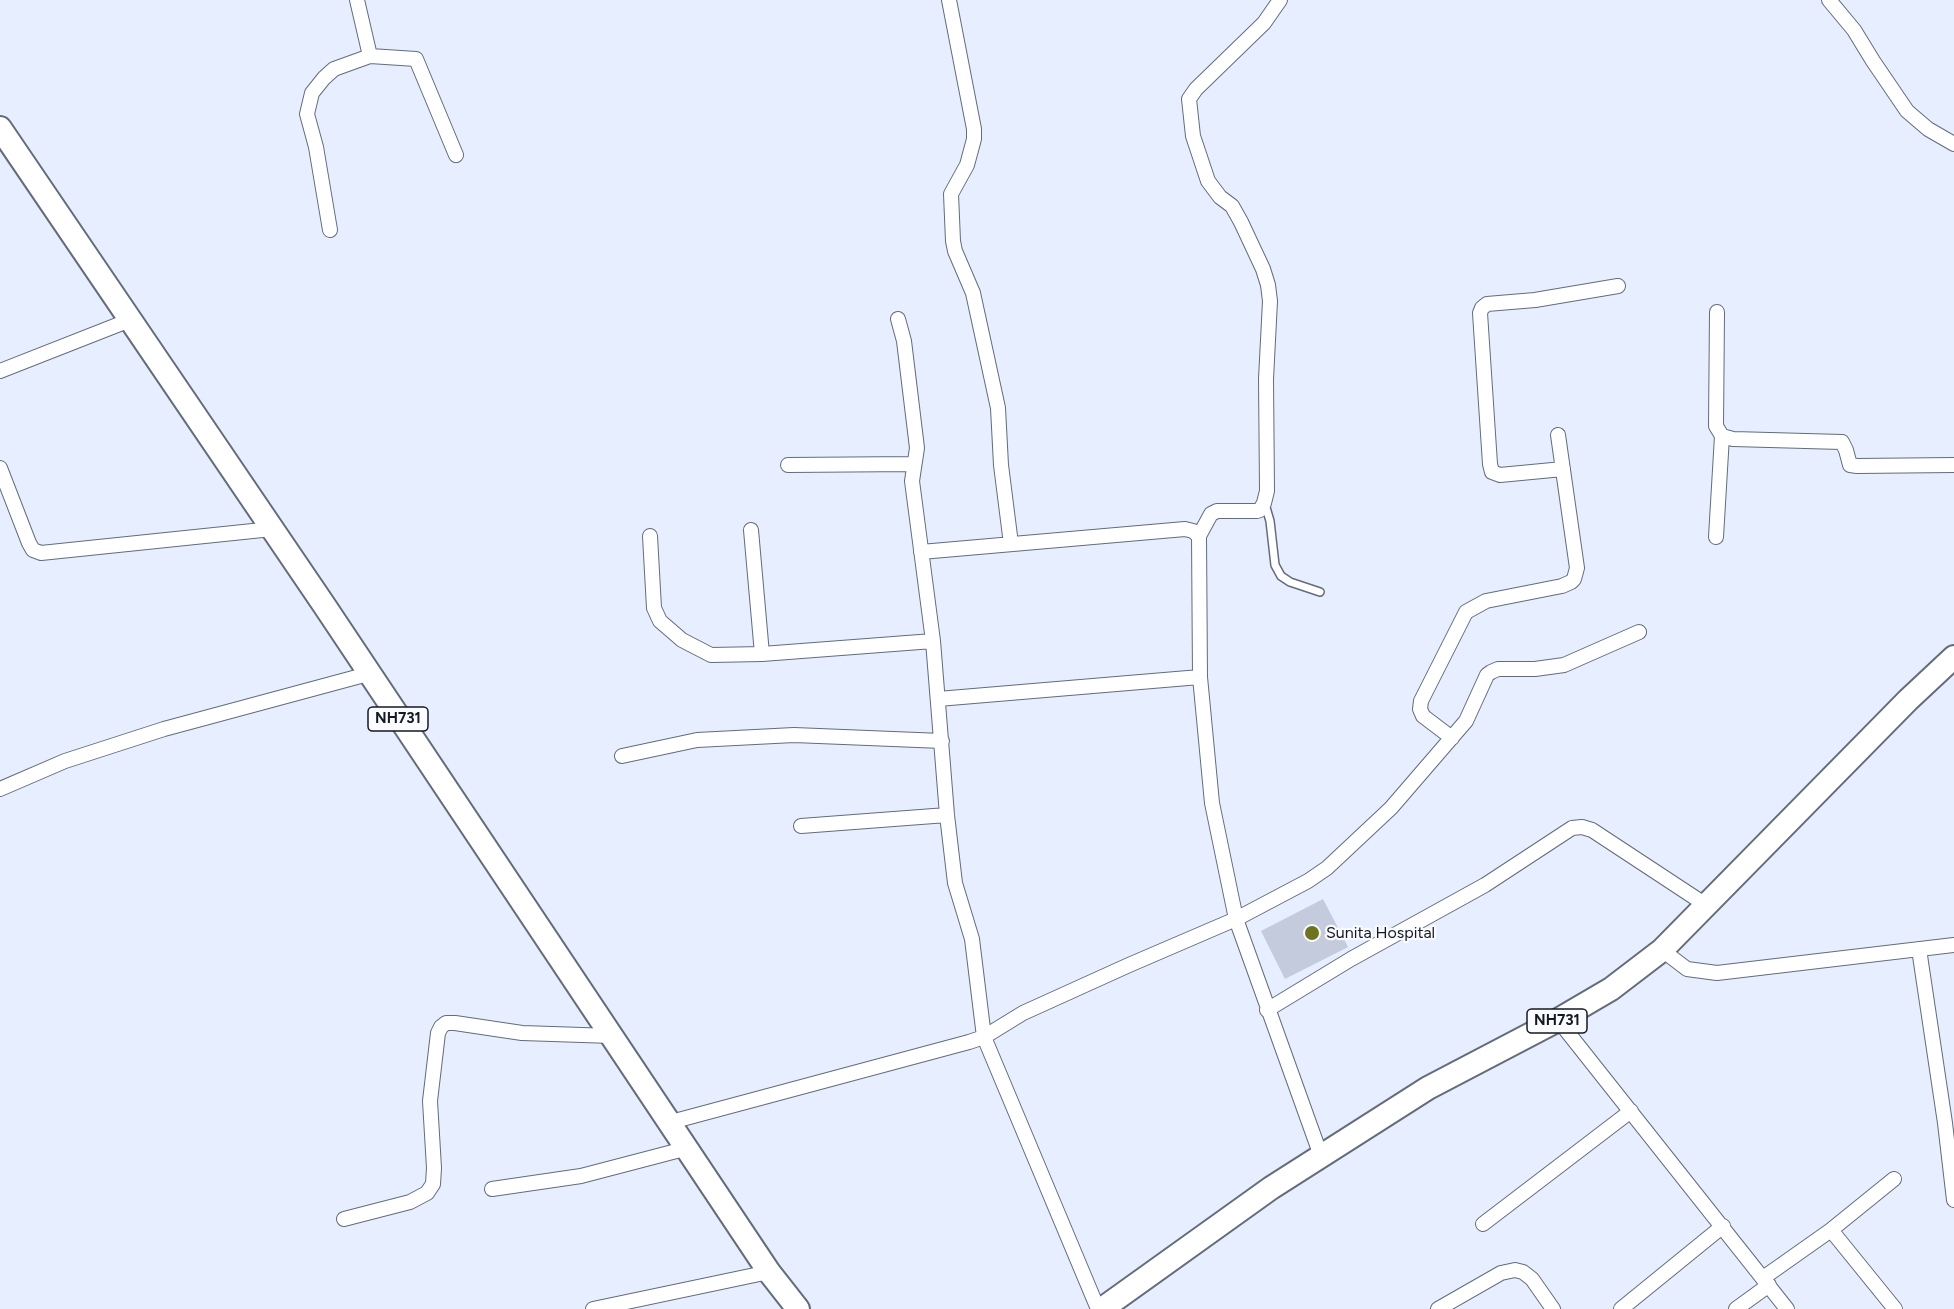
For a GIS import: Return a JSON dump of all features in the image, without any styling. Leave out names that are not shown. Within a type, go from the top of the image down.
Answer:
[{"type":"highway","name":"NH731","points":[[0,128],[272,529],[769,1272],[798,1309]]},
{"type":"highway","name":"NH731","points":[[1100,1309],[1271,1188],[1428,1088],[1558,1020],[1611,989],[1662,950],[1900,708],[1954,657]]},
{"type":"street","points":[[357,0],[370,56]]},
{"type":"street","points":[[949,0],[974,129],[974,139],[967,165],[951,194],[953,241],[973,293],[998,408],[1001,465],[1011,544]]},
{"type":"street","points":[[1280,0],[1264,23],[1196,89],[1189,99],[1192,136],[1208,181],[1220,197],[1232,206],[1241,222],[1268,285],[1270,301],[1266,379],[1267,491],[1260,510],[1217,511],[1211,514],[1200,536],[1200,677],[1212,803],[1236,919],[1321,1156]]},
{"type":"street","points":[[1829,0],[1854,30],[1907,111],[1929,129],[1954,144]]},
{"type":"street","points":[[330,230],[316,147],[307,114],[312,93],[334,69],[370,56],[416,59],[456,155]]},
{"type":"street","points":[[1563,469],[1500,475],[1492,472],[1480,313],[1487,304],[1534,300],[1618,286]]},
{"type":"street","points":[[1716,537],[1722,436],[1716,426],[1717,312]]},
{"type":"street","points":[[898,319],[904,341],[917,448],[912,481],[933,641],[947,814],[957,894],[972,939],[984,1037],[1100,1309]]},
{"type":"street","points":[[0,371],[130,320]]},
{"type":"street","points":[[1452,738],[1423,716],[1420,709],[1421,701],[1466,612],[1486,601],[1562,586],[1574,579],[1577,568],[1558,435]]},
{"type":"street","points":[[1722,436],[1733,439],[1842,442],[1850,465],[1857,466],[1954,465]]},
{"type":"street","points":[[788,465],[913,464]]},
{"type":"street","points":[[0,468],[29,543],[33,550],[40,553],[272,529]]},
{"type":"street","points":[[751,530],[762,654]]},
{"type":"street","points":[[921,552],[1185,530],[1193,531],[1200,536]]},
{"type":"street","points":[[650,536],[654,608],[660,621],[682,640],[711,655],[762,654],[933,641]]},
{"type":"street","points":[[670,1122],[984,1037],[1023,1013],[1236,919],[1308,881],[1327,868],[1391,808],[1466,721],[1487,675],[1491,672],[1498,669],[1535,669],[1564,665],[1639,632]]},
{"type":"street","points":[[0,789],[65,761],[164,729],[368,674]]},
{"type":"street","points":[[938,699],[1200,677]]},
{"type":"street","points":[[622,756],[697,740],[794,735],[942,741]]},
{"type":"street","points":[[801,826],[947,814]]},
{"type":"street","points":[[1267,1010],[1351,959],[1485,885],[1572,828],[1582,827],[1592,830],[1706,905]]},
{"type":"street","points":[[1662,950],[1687,969],[1717,973],[1954,945]]},
{"type":"street","points":[[1919,949],[1950,1123],[1954,1200]]},
{"type":"street","points":[[1558,1020],[1787,1309]]},
{"type":"street","points":[[344,1219],[410,1202],[427,1193],[433,1184],[430,1101],[438,1033],[441,1027],[447,1023],[455,1023],[522,1033],[612,1036]]},
{"type":"street","points":[[1483,1224],[1631,1111]]},
{"type":"street","points":[[492,1189],[581,1176],[688,1148]]},
{"type":"street","points":[[1736,1309],[1894,1179]]},
{"type":"street","points":[[1621,1309],[1723,1226]]},
{"type":"street","points":[[1831,1230],[1895,1309]]},
{"type":"street","points":[[1438,1309],[1501,1273],[1515,1270],[1523,1272],[1532,1279],[1552,1309]]},
{"type":"street","points":[[593,1309],[769,1272]]},
{"type":"lane","points":[[1264,503],[1270,521],[1275,565],[1281,576],[1290,582],[1320,592]]},
{"type":"building","points":[[1323,899],[1348,947],[1285,979],[1261,931]]},
{"type":"place","name":"Sunita Hospital","points":[[1312,933]]}]
